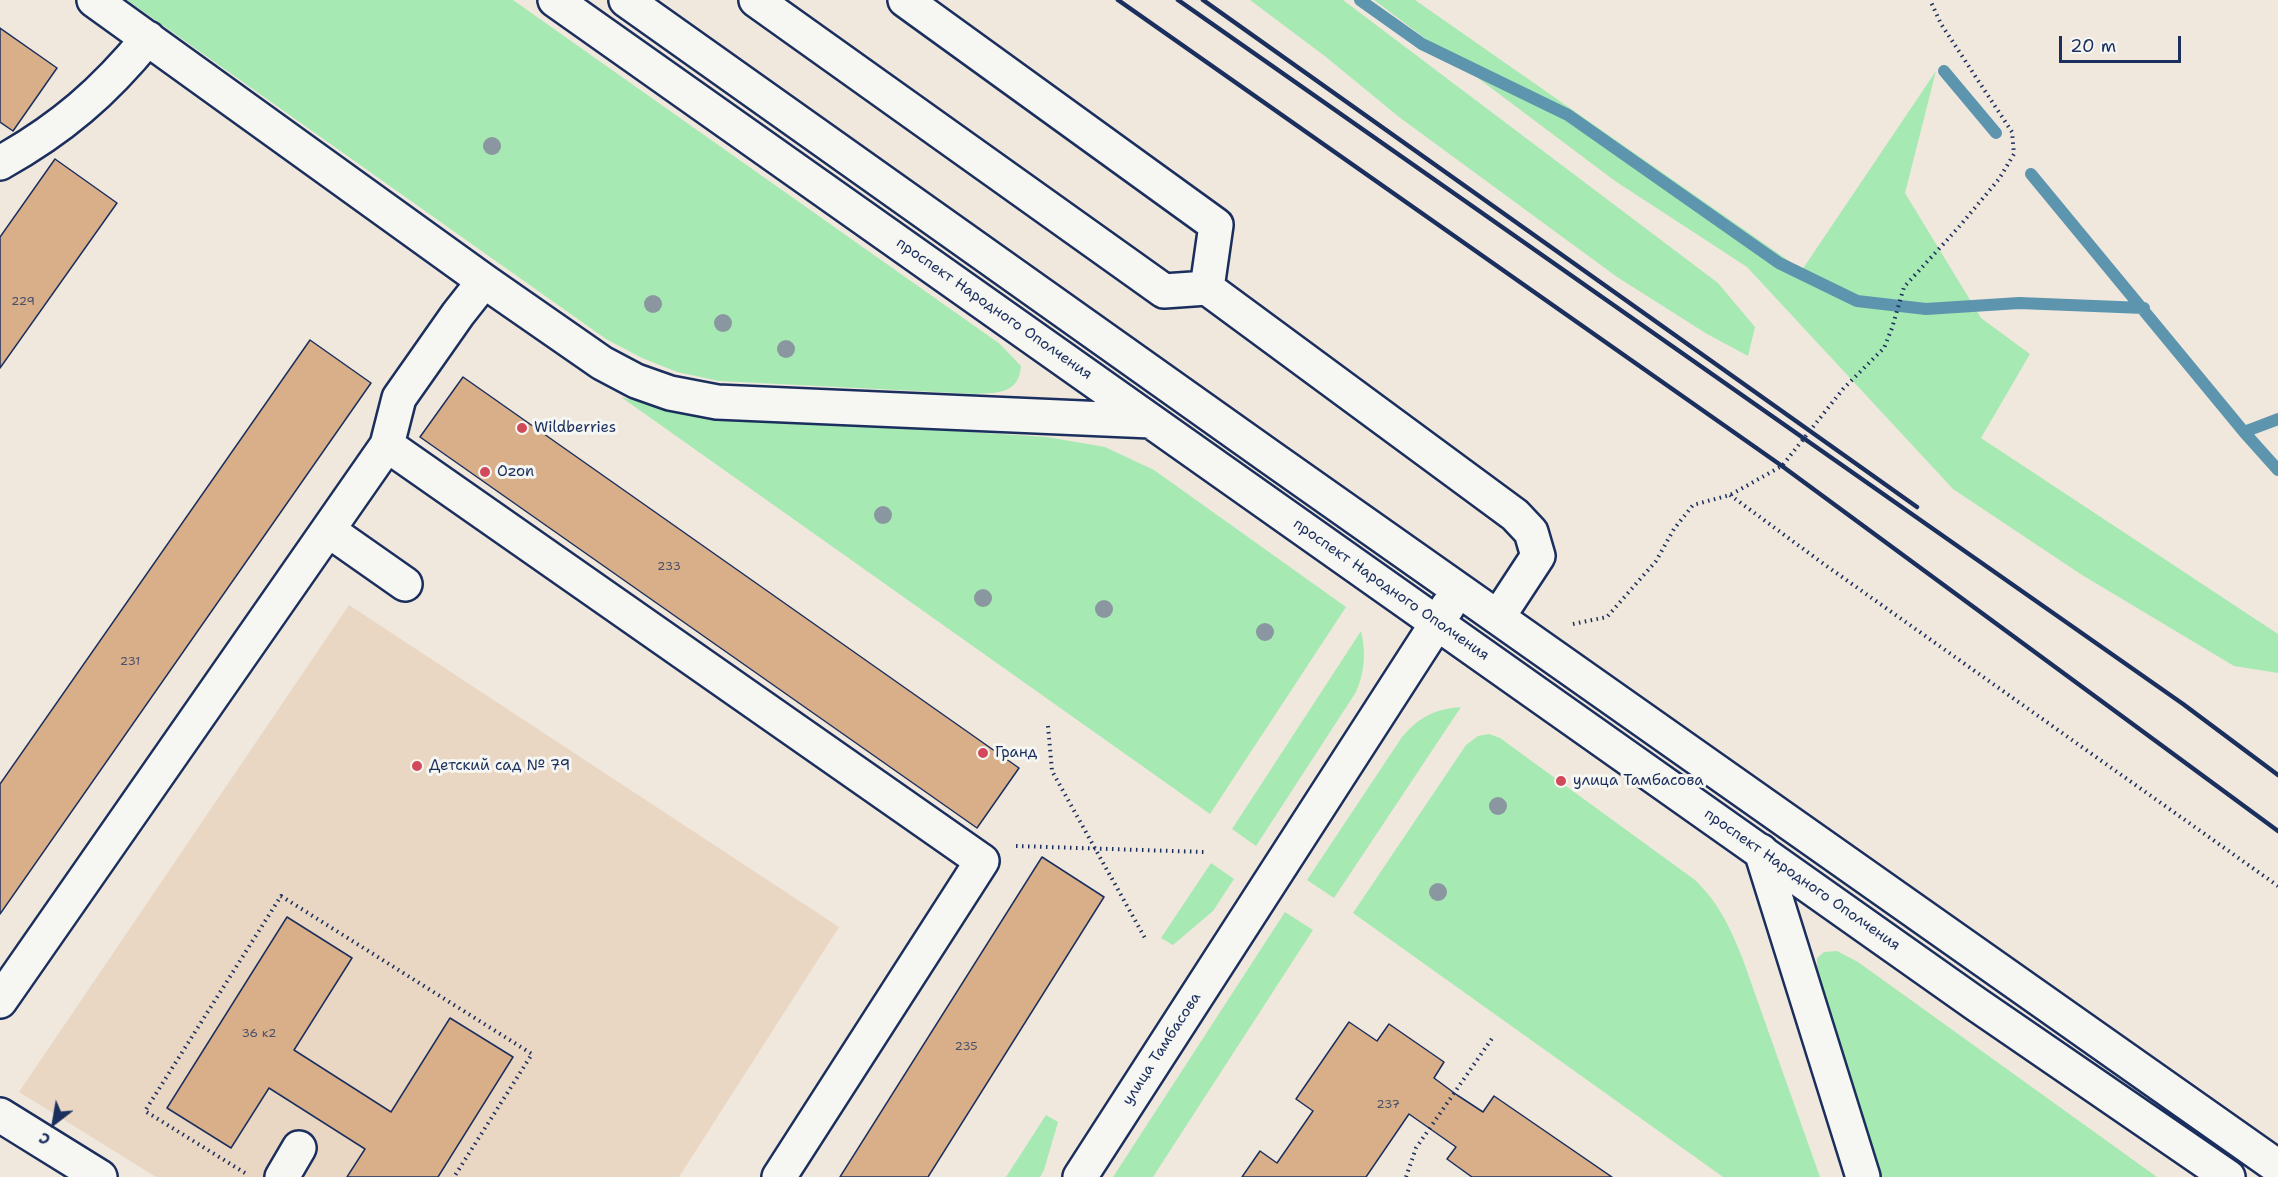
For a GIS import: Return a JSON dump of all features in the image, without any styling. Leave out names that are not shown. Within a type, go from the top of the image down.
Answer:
[{"type":"street","points":[[94,0],[484,281],[602,363],[636,381],[670,393],[717,402],[1151,421]]},
{"type":"street","name":"проспект Народного Ополчения","points":[[555,0],[1976,1004],[2228,1177]]},
{"type":"street","points":[[626,0],[2278,1167]]},
{"type":"street","points":[[756,0],[1164,291],[1207,288],[1515,515],[1531,532],[1538,556],[1498,617]]},
{"type":"street","points":[[906,0],[1216,225],[1207,288]]},
{"type":"street","points":[[0,163],[39,141],[80,109],[119,73],[148,38]]},
{"type":"street","points":[[0,1001],[387,445],[399,398],[484,281]]},
{"type":"street","points":[[387,445],[982,861],[778,1177]]},
{"type":"street","points":[[328,530],[405,584]]},
{"type":"street","name":"улица Тамбасова","points":[[1080,1177],[1459,589]]},
{"type":"street","points":[[1761,851],[1863,1177]]},
{"type":"street","points":[[0,1115],[100,1177]]},
{"type":"street","points":[[282,1177],[299,1148]]},
{"type":"path","points":[[1566,626],[1607,617],[1656,561],[1674,529],[1694,505],[1730,495],[1782,466],[1843,389],[1884,348],[1904,287],[1992,188],[2014,154],[2012,132],[1941,24],[1930,0]]},
{"type":"path","points":[[1730,495],[2278,886]]},
{"type":"path","points":[[1048,726],[1052,771],[1146,940]]},
{"type":"path","points":[[982,861],[1016,846],[1204,852]]},
{"type":"path","points":[[251,1177],[146,1110],[281,896],[532,1054],[454,1177]]},
{"type":"path","points":[[1406,1177],[1416,1148],[1493,1037]]},
{"type":"shaded area","name":"Детский сад № 79","points":[[349,605],[839,927],[679,1177],[156,1177],[19,1092]]},
{"type":"green space","points":[[127,0],[513,0],[1000,344],[1021,366],[1019,375],[1016,382],[1006,390],[976,394],[719,381],[677,372],[642,358],[606,339]]},
{"type":"green space","points":[[1250,0],[1343,0],[1718,283],[1755,327],[1748,356],[1707,334],[1617,277],[1399,117],[1326,57]]},
{"type":"green space","points":[[1374,0],[1415,0],[1802,270],[1936,71],[1905,193],[1981,318],[2030,354],[1981,438],[2278,634],[2278,673],[2234,666],[2082,575],[1953,489],[1747,267],[1615,181]]},
{"type":"green space","points":[[621,397],[691,414],[1047,437],[1105,447],[1154,470],[1346,607],[1210,814]]},
{"type":"green space","points":[[1361,631],[1364,662],[1356,692],[1256,846],[1232,829]]},
{"type":"green space","points":[[1461,707],[1334,898],[1307,880],[1402,737],[1428,715]]},
{"type":"green space","points":[[1489,734],[1500,738],[1695,880],[1717,906],[1742,957],[1820,1177],[1723,1177],[1353,913],[1466,745],[1478,736]]},
{"type":"green space","points":[[1211,863],[1234,879],[1213,911],[1173,945],[1161,938]]},
{"type":"green space","points":[[1285,912],[1313,930],[1153,1177],[1113,1177]]},
{"type":"green space","points":[[1837,951],[1858,962],[2157,1177],[1880,1177],[1817,973],[1817,958],[1824,952]]},
{"type":"green space","points":[[1046,1115],[1058,1122],[1040,1177],[1006,1177]]},
{"type":"building","points":[[0,28],[57,68],[13,131],[0,122]]},
{"type":"building","points":[[55,159],[117,203],[0,368],[0,237]]},
{"type":"building","points":[[310,340],[371,383],[0,914],[0,784]]},
{"type":"building","points":[[463,377],[1019,768],[977,828],[420,437]]},
{"type":"building","points":[[1042,857],[1104,897],[928,1177],[840,1177]]},
{"type":"building","points":[[287,917],[352,958],[294,1050],[391,1112],[450,1018],[513,1057],[438,1177],[347,1177],[365,1149],[269,1088],[231,1148],[167,1108]]},
{"type":"building","points":[[1349,1022],[1377,1041],[1389,1024],[1444,1062],[1434,1078],[1457,1095],[1483,1112],[1494,1096],[1612,1177],[1472,1177],[1447,1159],[1456,1147],[1409,1114],[1366,1177],[1242,1177],[1260,1151],[1277,1163],[1313,1111],[1296,1099]]},
{"type":"waterway","points":[[1360,0],[1422,44],[1568,115],[1779,263],[1857,301],[1926,309],[2019,303],[2144,308]]},
{"type":"waterway","points":[[1944,71],[1996,133]]},
{"type":"waterway","points":[[2031,174],[2244,432],[2278,419]]},
{"type":"waterway","points":[[2244,432],[2278,470]]},
{"type":"railway","points":[[1118,0],[1782,466],[2278,831]]},
{"type":"railway","points":[[1178,0],[2183,704],[2278,775]]},
{"type":"railway","points":[[1203,0],[1917,507]]},
{"type":"place","name":"Wildberries","points":[[522,428]]},
{"type":"place","name":"Ozon","points":[[485,472]]},
{"type":"place","name":"Гранд","points":[[983,753]]},
{"type":"place","name":"Детский сад № 79","points":[[417,766]]},
{"type":"place","name":"улица Тамбасова","points":[[1561,781]]}]
